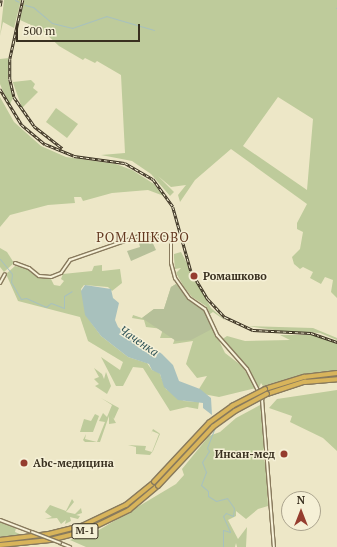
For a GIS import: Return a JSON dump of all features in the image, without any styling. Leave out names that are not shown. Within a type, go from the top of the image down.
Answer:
[{"type":"highway","name":"М-1","points":[[0,540],[49,534],[84,525],[121,508],[154,482],[206,426],[232,406],[265,389],[304,376],[337,373]]},
{"type":"highway","name":"М-1","points":[[0,546],[60,538],[90,529],[129,510],[158,486],[213,428],[235,411],[267,394],[305,382],[337,378]]},
{"type":"street","points":[[15,263],[29,268],[39,276],[51,277],[61,273],[70,260],[145,234],[171,239],[171,263],[175,278],[189,298],[204,309],[222,343],[247,369],[262,398],[274,547]]},
{"type":"street","points":[[0,283],[5,274]]},
{"type":"street","points":[[0,520],[70,547]]},
{"type":"green space","points":[[4,0],[21,0],[14,28],[3,22],[0,36]]},
{"type":"green space","points":[[24,0],[337,0],[337,298],[331,292],[333,280],[325,277],[321,284],[310,278],[313,272],[303,267],[300,269],[294,264],[292,257],[300,249],[303,232],[297,229],[297,223],[307,204],[231,149],[195,180],[180,202],[178,195],[186,185],[171,187],[158,176],[174,192],[170,196],[151,174],[132,161],[101,155],[125,153],[121,75],[97,61],[95,63],[85,58],[83,60],[59,46],[42,30],[20,20]],"holes":[[[278,97],[313,119],[307,190],[243,146]]]},
{"type":"green space","points":[[9,58],[8,79],[13,98],[9,106],[0,84],[0,59]]},
{"type":"green space","points":[[11,77],[13,82],[31,80],[35,84],[33,88],[38,92],[22,108]]},
{"type":"green space","points":[[0,97],[14,122],[41,146],[66,157],[116,164],[132,170],[154,184],[164,196],[148,190],[112,193],[83,201],[81,197],[74,197],[75,203],[48,205],[10,215],[0,227]]},
{"type":"green space","points":[[56,108],[78,124],[67,138],[46,122]]},
{"type":"green space","points":[[149,235],[156,250],[131,261],[127,251],[140,247],[138,240]]},
{"type":"green space","points":[[0,248],[7,252],[14,263],[4,272],[0,267]]},
{"type":"green space","points":[[181,252],[211,308],[226,321],[213,312],[210,314],[206,306],[192,297],[184,287],[176,273],[181,268],[175,269],[174,258],[174,254]]},
{"type":"green space","points":[[102,265],[102,271],[120,269],[122,283],[112,291],[108,287],[84,285],[81,289],[90,321],[101,336],[128,357],[147,363],[152,370],[159,372],[166,389],[184,401],[199,402],[198,409],[187,407],[170,411],[143,368],[133,367],[123,386],[116,386],[101,357],[120,370],[123,362],[88,341],[80,317],[18,301],[6,274],[15,266],[27,268],[39,278],[51,279],[54,285],[60,286],[64,281],[61,279],[63,274],[92,271],[94,266]]},
{"type":"green space","points":[[176,284],[191,301],[204,310],[225,353],[242,366],[256,388],[219,397],[203,394],[199,389],[207,376],[197,378],[186,364],[193,341],[173,344],[175,338],[160,338],[163,329],[146,327],[144,320],[132,318],[133,315],[142,318],[154,309],[164,309],[171,287]]},
{"type":"green space","name":"Ромашково","points":[[176,284],[191,301],[204,310],[212,329],[191,340],[176,341],[142,318],[154,309],[164,309],[171,287]]},
{"type":"green space","points":[[248,326],[313,328],[337,338],[337,340],[320,333],[282,331]]},
{"type":"green space","points":[[280,335],[316,335],[337,344],[337,370],[303,374],[263,386],[261,383],[259,388],[246,365],[221,340],[227,336],[245,341],[290,340]]},
{"type":"green space","points":[[94,368],[102,374],[104,379],[106,372],[111,386],[107,394],[95,386],[99,384],[94,379],[99,377]]},
{"type":"green space","points":[[337,390],[337,451],[323,438],[290,422],[292,416],[269,408],[277,399]]},
{"type":"green space","points":[[101,398],[119,408],[114,419],[112,416],[116,423],[109,424],[109,416],[100,442],[97,442],[105,422],[99,421],[103,413],[107,417],[112,405]]},
{"type":"green space","points":[[262,404],[264,448],[262,455],[266,465],[268,506],[258,509],[246,519],[236,511],[236,516],[228,520],[238,539],[247,527],[246,547],[237,547],[236,543],[235,547],[86,547],[70,540],[99,530],[176,484],[184,475],[182,469],[209,436],[220,432],[236,418]]},
{"type":"green space","points":[[95,414],[99,416],[93,432],[80,432],[84,419],[91,421]]},
{"type":"green space","points":[[153,429],[160,434],[153,451],[150,455],[136,454],[136,447],[128,445],[146,446],[145,450],[152,452],[159,434],[152,431]]},
{"type":"green space","points":[[86,434],[85,439],[97,442],[85,442],[83,440]]},
{"type":"green space","points":[[72,499],[74,502],[66,512],[75,514],[81,508],[82,513],[76,515],[80,516],[78,519],[70,517],[71,521],[65,524],[66,520],[61,524],[57,518],[45,519],[52,517],[45,512],[50,505],[66,511]]},
{"type":"green space","points":[[0,522],[16,528],[15,532],[22,535],[0,537]]},
{"type":"water","points":[[85,285],[111,289],[113,298],[119,303],[115,320],[118,327],[135,341],[149,344],[162,354],[173,365],[179,381],[200,389],[211,398],[212,415],[203,408],[203,403],[178,400],[164,387],[160,374],[152,370],[149,364],[128,357],[101,336],[85,315],[81,291]]},
{"type":"waterway","points":[[15,0],[19,2]]},
{"type":"waterway","points":[[25,5],[33,7],[52,23],[72,28],[106,16],[154,30]]},
{"type":"waterway","name":"Чаченка","points":[[0,259],[12,274],[11,282],[21,299],[26,298],[46,307],[51,303],[64,308],[64,296],[72,291]]},
{"type":"waterway","name":"Чаченка","points":[[215,427],[207,448],[209,451],[202,462],[206,472],[201,485],[208,491],[208,496],[216,501],[227,498],[234,508],[233,516],[226,513],[223,516],[230,532],[223,530],[223,547]]},
{"type":"railway","points":[[0,6],[1,0]]},
{"type":"railway","points":[[23,0],[10,59],[10,79],[14,97],[34,126],[62,148]]},
{"type":"railway","points":[[0,89],[22,125],[45,144],[74,156],[125,163],[153,179],[173,207],[191,271],[208,299],[225,317],[253,330],[311,333],[337,342]]},
{"type":"place","name":"Ромашково","points":[[194,276]]},
{"type":"place","name":"Инсан-мед","points":[[284,454]]},
{"type":"place","name":"Abc-медицина","points":[[24,463]]},
{"type":"district","name":"РОМАШКОВО","points":[[143,237]]}]
